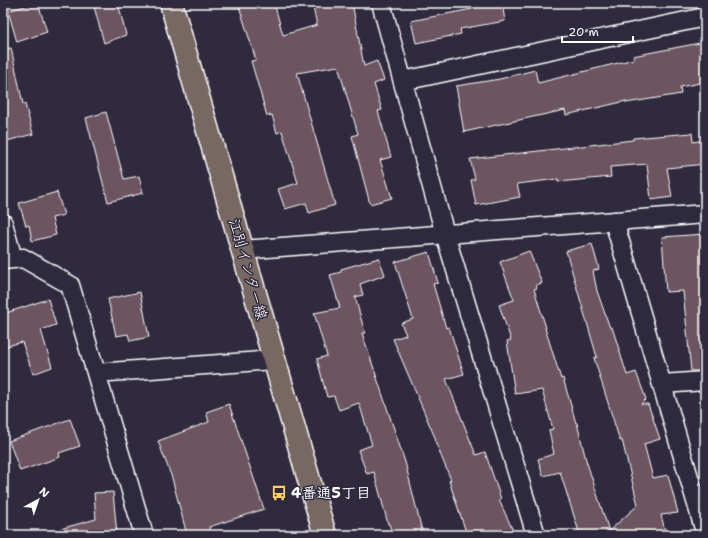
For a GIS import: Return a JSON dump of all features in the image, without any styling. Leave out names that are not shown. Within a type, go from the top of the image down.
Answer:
[{"type":"main road","name":"江別インター線","points":[[171,3],[325,535]]},
{"type":"street","points":[[381,3],[445,234],[536,535]]},
{"type":"street","points":[[403,81],[705,17]]},
{"type":"street","points":[[242,250],[705,214]]},
{"type":"street","points":[[614,221],[705,532]]},
{"type":"street","points":[[3,223],[8,259],[23,258],[70,285],[144,535]]},
{"type":"street","points":[[96,373],[274,360]]},
{"type":"street","points":[[662,384],[705,381]]},
{"type":"building","points":[[38,3],[47,32],[17,42],[8,11]]},
{"type":"building","points":[[93,3],[118,3],[126,35],[104,43]]},
{"type":"building","points":[[238,3],[274,3],[283,35],[317,25],[312,3],[352,3],[364,66],[377,61],[384,80],[374,84],[382,110],[378,111],[391,157],[380,160],[392,198],[370,204],[352,136],[358,134],[338,66],[297,73],[335,205],[309,213],[306,203],[285,209],[278,189],[298,183],[282,131],[277,133],[272,115],[267,116],[251,61],[256,60]]},
{"type":"building","points":[[471,3],[502,3],[505,21],[460,29],[461,34],[416,43],[411,21],[472,9]]},
{"type":"building","points":[[705,42],[705,82],[680,87],[681,94],[626,103],[626,101],[566,115],[565,110],[464,132],[456,86],[500,79],[535,70],[538,83],[634,59],[633,56]]},
{"type":"building","points":[[11,48],[23,104],[25,104],[33,134],[3,142],[3,49]]},
{"type":"building","points":[[106,112],[124,179],[139,176],[143,193],[108,202],[86,118]]},
{"type":"building","points":[[692,133],[693,142],[705,140],[705,164],[667,168],[672,197],[651,200],[647,164],[610,167],[611,177],[558,182],[558,179],[517,184],[520,197],[476,205],[471,180],[475,179],[470,159],[633,140],[633,138]]},
{"type":"building","points":[[57,192],[64,215],[52,218],[56,235],[32,241],[29,225],[26,226],[19,203]]},
{"type":"building","points":[[705,234],[705,371],[691,371],[683,291],[666,292],[662,237]]},
{"type":"building","points":[[592,244],[599,269],[593,271],[597,291],[610,328],[612,327],[627,375],[636,372],[646,399],[641,404],[648,404],[660,439],[644,444],[653,478],[668,475],[678,513],[661,515],[666,535],[580,535],[560,472],[543,476],[538,459],[554,454],[549,430],[553,429],[542,390],[515,394],[507,341],[511,340],[499,305],[514,300],[500,262],[529,251],[542,283],[536,285],[537,288],[534,289],[545,328],[561,379],[563,378],[577,423],[586,460],[609,531],[638,505],[622,440],[620,441],[594,358],[597,357],[566,251]]},
{"type":"building","points":[[429,252],[438,283],[433,284],[446,328],[449,327],[464,374],[446,379],[476,455],[485,452],[501,499],[499,500],[515,535],[467,535],[449,481],[451,480],[435,441],[436,440],[393,339],[406,335],[401,323],[413,319],[395,262]]},
{"type":"building","points":[[379,258],[385,275],[360,284],[363,295],[355,297],[365,333],[362,333],[405,462],[423,535],[393,535],[388,524],[374,472],[367,474],[358,450],[372,445],[359,403],[339,410],[334,396],[327,397],[317,359],[327,356],[314,313],[340,308],[330,275],[341,272],[341,269]]},
{"type":"building","points":[[140,292],[149,337],[130,341],[128,334],[116,336],[108,299]]},
{"type":"building","points":[[48,299],[56,325],[41,330],[52,367],[33,374],[22,342],[3,347],[3,314]]},
{"type":"building","points":[[229,404],[264,509],[209,527],[210,535],[187,535],[172,478],[158,441],[209,422],[206,412]]},
{"type":"building","points":[[70,419],[80,446],[59,453],[60,457],[20,471],[9,441]]},
{"type":"building","points":[[113,492],[117,535],[61,535],[60,529],[96,519],[94,493]]},
{"type":"place","name":"4番通5丁目","points":[[279,493]]}]
